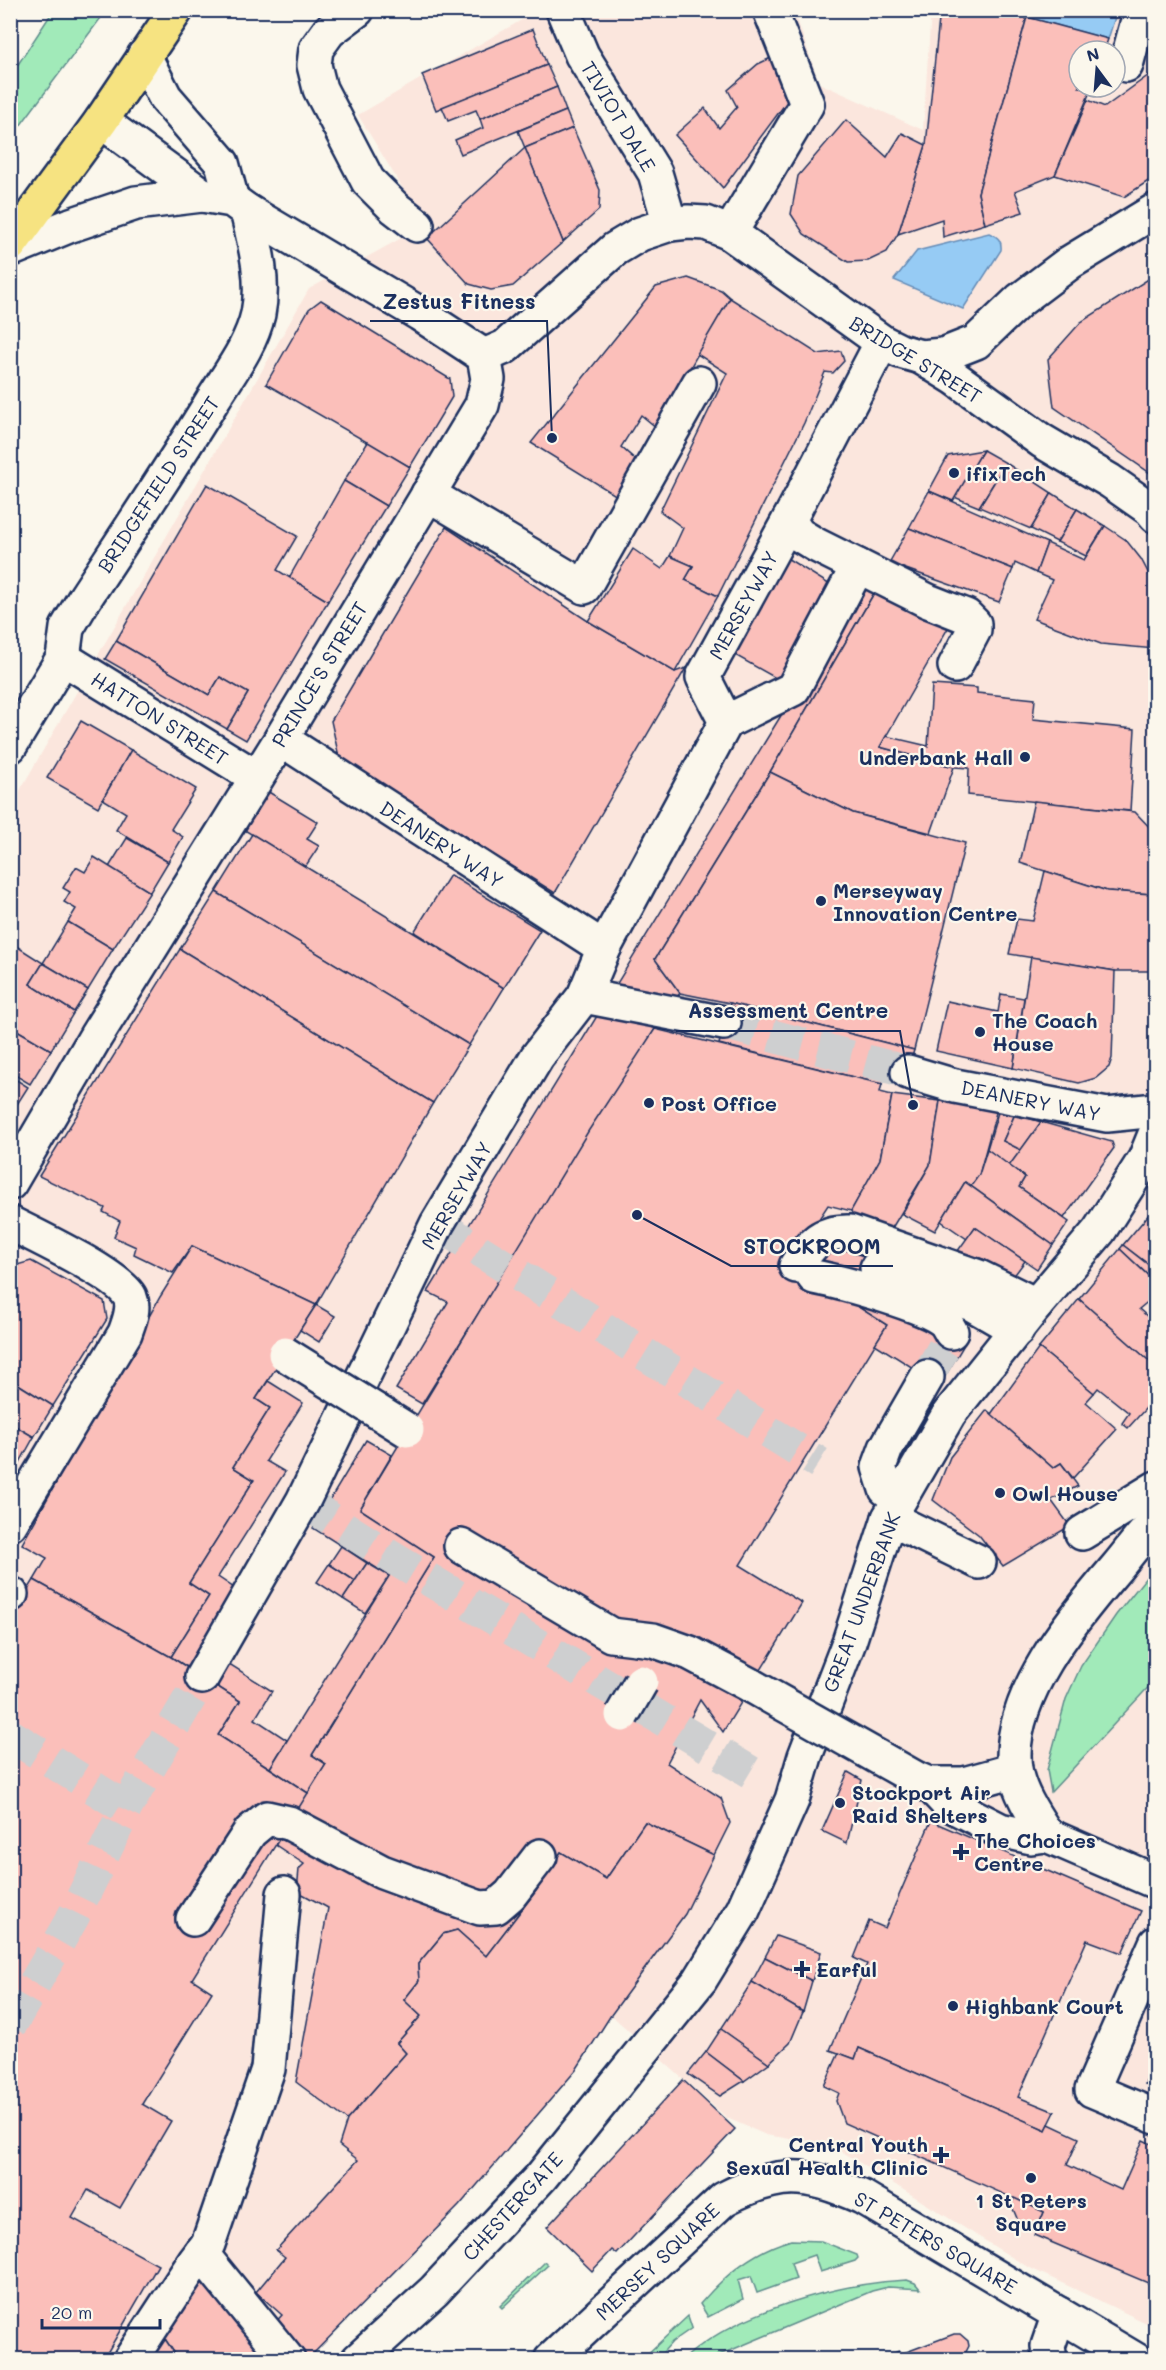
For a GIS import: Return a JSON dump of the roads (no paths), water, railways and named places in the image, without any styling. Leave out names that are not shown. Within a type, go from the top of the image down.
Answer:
[{"type":"main road","points":[[10,245],[101,121],[176,10]]},
{"type":"street","points":[[357,10],[329,31],[316,49],[314,65],[320,89],[368,181],[395,208],[417,225]]},
{"type":"street","name":"TIVIOT DALE","points":[[563,10],[582,55],[655,173],[670,224]]},
{"type":"street","points":[[730,233],[807,104],[770,10]]},
{"type":"street","points":[[1127,61],[1141,10]]},
{"type":"street","name":"BRIDGEFIELD STREET","points":[[10,746],[63,658],[67,628],[204,416],[251,338],[258,313],[260,284],[258,255],[227,202],[222,163],[165,97],[144,56]]},
{"type":"street","points":[[101,121],[227,202],[420,314],[484,356],[505,347],[615,249],[640,234],[670,224]]},
{"type":"street","points":[[10,250],[135,202],[227,202]]},
{"type":"street","points":[[921,357],[943,355],[976,342],[1020,300],[1052,276],[1100,243],[1147,215]]},
{"type":"street","name":"BRIDGE STREET","points":[[670,224],[706,223],[730,233],[882,342],[900,351],[921,357],[955,378],[1042,441],[1110,481],[1150,509],[1155,516]]},
{"type":"street","points":[[882,342],[789,520],[798,534],[928,601],[966,616],[974,624],[974,630],[955,666]]},
{"type":"street","name":"PRINCE'S STREET","points":[[10,1183],[96,1036],[281,739],[482,405],[488,379],[484,356]]},
{"type":"street","points":[[428,494],[584,587],[699,383]]},
{"type":"street","name":"MERSEYWAY","points":[[202,1677],[303,1501],[437,1224],[537,1057],[584,996],[604,948],[726,722],[703,677],[789,520]]},
{"type":"street","points":[[726,722],[793,689],[858,566]]},
{"type":"street","name":"HATTON STREET","points":[[63,658],[256,777]]},
{"type":"street","name":"DEANERY WAY","points":[[281,739],[604,948]]},
{"type":"street","points":[[584,996],[724,1023]]},
{"type":"street","name":"DEANERY WAY","points":[[908,1072],[955,1086],[1107,1115],[1155,1110]]},
{"type":"street","name":"GREAT UNDERBANK","points":[[653,2040],[700,1980],[742,1910],[792,1800],[805,1756],[849,1642],[895,1508],[949,1414],[1026,1317],[1099,1231],[1145,1159],[1155,1132]]},
{"type":"street","points":[[10,1223],[84,1262],[117,1283],[130,1297],[132,1309],[124,1333],[10,1524]]},
{"type":"street","points":[[951,1332],[947,1324],[933,1314],[805,1272],[817,1239],[838,1232],[850,1232],[979,1277],[1026,1317]]},
{"type":"street","points":[[877,1268],[972,1304],[1026,1317]]},
{"type":"street","points":[[285,1354],[407,1430]]},
{"type":"street","points":[[927,1377],[886,1448],[879,1467],[895,1508],[979,1562]]},
{"type":"street","points":[[1082,1533],[1155,1488]]},
{"type":"street","points":[[1047,1835],[1030,1810],[1015,1770],[1015,1742],[1022,1710],[1047,1659],[1091,1598],[1155,1522]]},
{"type":"street","points":[[461,1546],[611,1635],[653,1640],[690,1653],[923,1781],[947,1803],[1000,1830],[1031,1836],[1047,1835],[1155,1882]]},
{"type":"street","points":[[622,1715],[641,1682],[653,1640]]},
{"type":"street","points":[[923,1781],[964,1784],[1015,1770]]},
{"type":"street","points":[[193,1919],[250,1832],[267,1818],[289,1823],[382,1872],[480,1908],[496,1907],[510,1895],[540,1856]]},
{"type":"street","points":[[130,2360],[208,2244],[268,2069],[284,1894]]},
{"type":"street","points":[[1155,1943],[1092,2090],[1155,2117]]},
{"type":"street","name":"CHESTERGATE","points":[[358,2360],[434,2291],[541,2177],[653,2040]]},
{"type":"street","name":"ST PETERS SQUARE","points":[[774,2178],[802,2177],[830,2183],[862,2197],[1136,2360]]},
{"type":"street","name":"MERSEY SQUARE","points":[[551,2360],[724,2199],[747,2187],[774,2178]]},
{"type":"street","points":[[201,2253],[288,2360]]},
{"type":"street","points":[[1050,2360],[1048,2346],[1059,2314]]},
{"type":"water","points":[[966,11],[1117,11],[1108,39],[1009,12]]},
{"type":"water","points":[[989,233],[999,239],[1001,250],[963,309],[894,280],[917,251]]},
{"type":"tunnel","points":[[724,1023],[908,1072]]},
{"type":"tunnel","points":[[437,1224],[819,1463]]},
{"type":"tunnel","points":[[927,1377],[951,1332]]},
{"type":"tunnel","points":[[303,1501],[378,1549],[752,1773]]},
{"type":"tunnel","points":[[10,2026],[73,1917],[126,1808],[202,1677]]},
{"type":"tunnel","points":[[10,1735],[126,1808]]},
{"type":"place","name":"Zestus Fitness","points":[[552,438]]},
{"type":"place","name":"ifixTech","points":[[954,473]]},
{"type":"place","name":"Underbank Hall","points":[[1025,757]]},
{"type":"place","name":"Merseyway Innovation Centre","points":[[821,901]]},
{"type":"place","name":"The Coach House","points":[[980,1032]]},
{"type":"place","name":"Post Office","points":[[649,1103]]},
{"type":"place","name":"Assessment Centre","points":[[913,1105]]},
{"type":"place","name":"STOCKROOM","points":[[637,1215]]},
{"type":"place","name":"Owl House","points":[[1000,1493]]},
{"type":"place","name":"Stockport Air Raid Shelters","points":[[840,1803]]},
{"type":"place","name":"The Choices Centre","points":[[961,1852]]},
{"type":"place","name":"Earful","points":[[802,1969]]},
{"type":"place","name":"Highbank Court","points":[[953,2006]]},
{"type":"place","name":"Central Youth Sexual Health Clinic","points":[[941,2155]]},
{"type":"place","name":"1 St Peters Square","points":[[1031,2178]]}]
